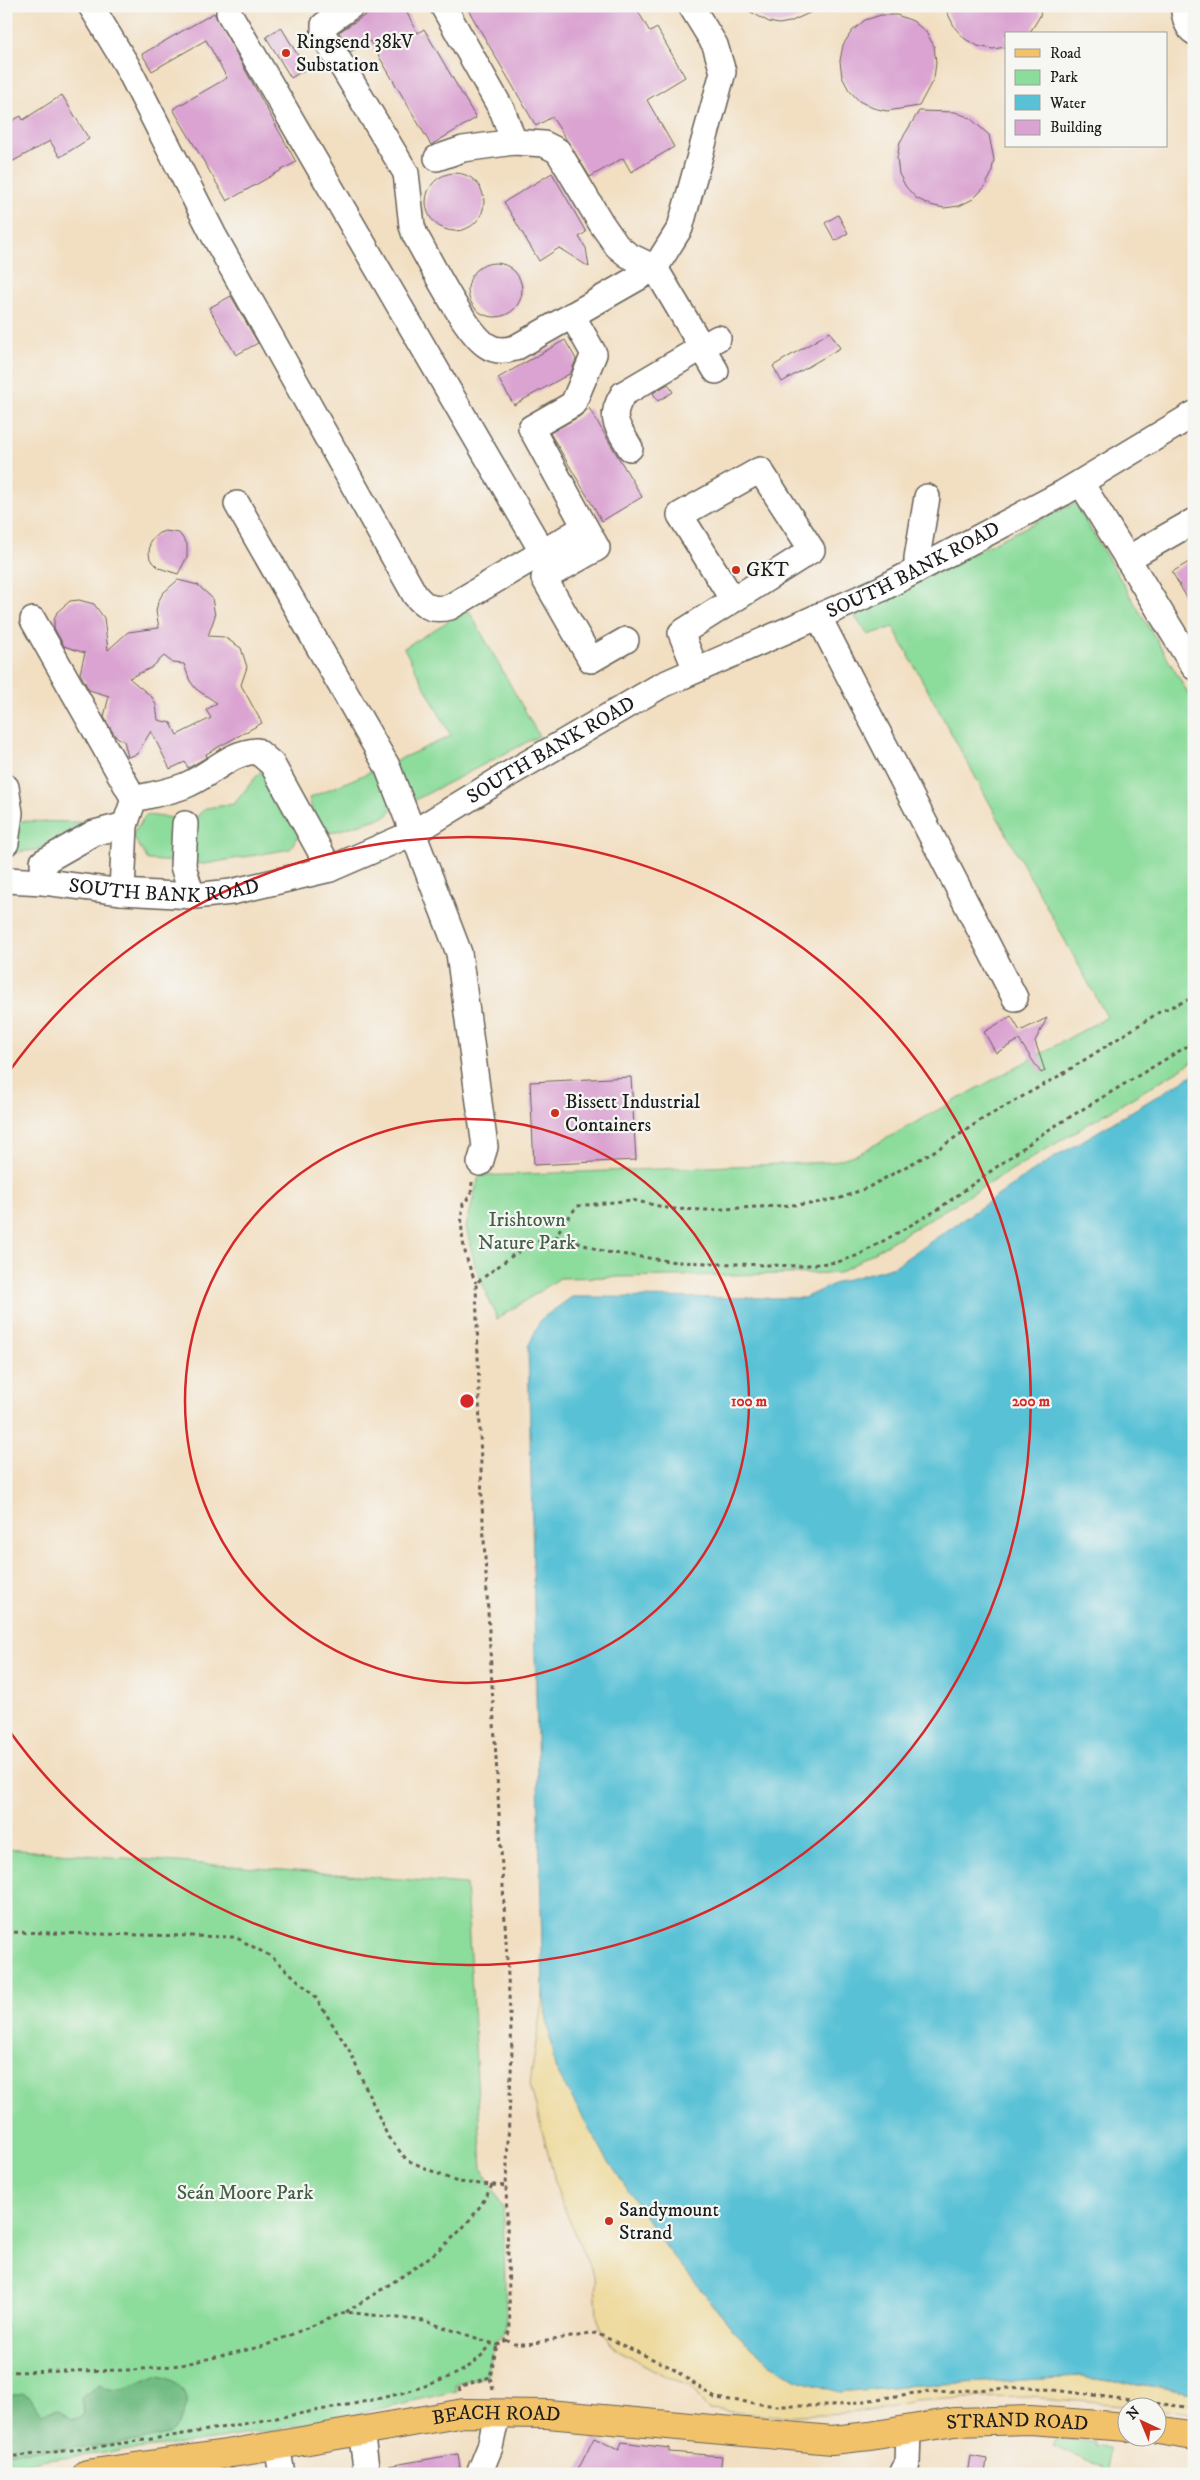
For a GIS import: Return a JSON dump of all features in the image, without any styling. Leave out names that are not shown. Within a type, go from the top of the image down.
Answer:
[{"type":"main road","name":"BEACH ROAD","points":[[87,2474],[167,2469],[278,2446],[456,2414],[495,2402],[540,2414],[832,2440],[908,2430]]},
{"type":"main road","name":"STRAND ROAD","points":[[908,2430],[954,2422],[1003,2420],[1056,2421],[1118,2426]]},
{"type":"main road","points":[[1168,2432],[1194,2436]]},
{"type":"street","points":[[91,6],[126,64],[212,234],[415,595],[424,605],[436,610],[450,607],[585,527]]},
{"type":"street","points":[[351,6],[324,25],[324,36],[406,173],[412,226],[415,235],[470,329],[486,346],[506,351],[655,268],[680,228],[723,72],[715,45],[692,6]]},
{"type":"street","points":[[443,6],[503,112],[514,142]]},
{"type":"street","points":[[1184,6],[1183,10],[1190,30],[1194,32]]},
{"type":"street","points":[[229,14],[543,553]]},
{"type":"street","points":[[436,158],[463,149],[514,142],[544,144],[558,152],[617,246],[628,255],[655,268],[710,343],[716,371]]},
{"type":"street","points":[[572,315],[594,354],[573,404],[531,428],[597,548],[544,578],[591,660],[626,640]]},
{"type":"street","points":[[630,448],[615,422],[617,404],[624,394],[710,343]]},
{"type":"street","name":"SOUTH BANK ROAD","points":[[6,880],[44,882],[122,892],[192,896],[231,892],[330,869],[413,833],[651,691],[917,570],[1074,487],[1194,414]]},
{"type":"street","points":[[696,670],[681,633],[734,600],[812,550],[760,470],[680,515],[734,600]]},
{"type":"street","points":[[1074,487],[1127,559],[1192,662]]},
{"type":"street","points":[[917,570],[917,558],[927,497]]},
{"type":"street","points":[[237,504],[387,766],[459,953],[485,1147],[480,1163]]},
{"type":"street","points":[[1127,559],[1194,522]]},
{"type":"street","points":[[818,616],[1015,998]]},
{"type":"street","points":[[33,620],[134,799],[126,825],[122,892]]},
{"type":"street","points":[[134,799],[185,786],[246,751],[257,751],[272,764],[330,869]]},
{"type":"street","points":[[6,787],[10,813],[6,844]]},
{"type":"street","points":[[186,824],[183,866],[192,896]]},
{"type":"street","points":[[44,882],[43,862],[94,833],[126,825]]},
{"type":"street","points":[[479,2474],[490,2447],[495,2402]]},
{"type":"street","points":[[902,2474],[906,2464],[908,2430]]},
{"type":"street","points":[[361,2431],[367,2474]]},
{"type":"street","points":[[278,2446],[282,2474]]},
{"type":"path","points":[[556,1239],[558,1232],[577,1206],[603,1201],[632,1200],[672,1209],[780,1207],[825,1201],[869,1187],[938,1149],[981,1120],[1064,1073],[1162,1011],[1188,1000],[1194,995]]},
{"type":"path","points":[[476,1283],[533,1242],[550,1238],[606,1252],[676,1262],[799,1266],[838,1262],[866,1251],[929,1215],[1045,1132],[1194,1042]]},
{"type":"path","points":[[480,1163],[471,1186],[471,1195],[463,1204],[462,1214],[465,1260],[476,1283],[482,1503],[512,2050],[506,2186],[510,2329],[506,2340],[497,2345],[490,2377],[495,2402]]},
{"type":"path","points":[[6,1932],[235,1936],[272,1958],[314,1995],[349,2050],[388,2137],[407,2160],[457,2182],[506,2186]]},
{"type":"path","points":[[6,2372],[133,2370],[181,2365],[264,2346],[345,2312],[429,2258],[469,2221],[482,2206],[492,2185]]},
{"type":"path","points":[[345,2312],[425,2322],[497,2345]]},
{"type":"path","points":[[506,2340],[514,2344],[528,2344],[596,2333],[670,2367],[715,2398],[777,2406],[832,2406],[915,2393],[1029,2387],[1194,2408]]},
{"type":"path","points":[[6,2457],[61,2452],[233,2426],[387,2397],[460,2372],[483,2356],[492,2343]]},
{"type":"path","points":[[462,2398],[459,2387],[490,2377]]},
{"type":"green space","name":"Irishtown Nature Park","points":[[1075,503],[1194,703],[1194,1061],[839,1273],[560,1278],[497,1319],[475,1266],[466,1227],[479,1176],[832,1162],[860,1153],[1107,1017],[893,627],[868,635],[855,617],[875,601]]},
{"type":"green space","points":[[468,609],[539,736],[413,801],[393,762],[451,736],[404,648]]},
{"type":"green space","points":[[264,767],[299,834],[290,849],[205,864],[148,860],[132,835],[146,815],[193,820],[206,808],[234,804]]},
{"type":"green space","points":[[382,767],[393,807],[387,816],[330,833],[317,826],[309,798]]},
{"type":"green space","points":[[6,821],[86,822],[37,850],[6,853]]},
{"type":"green space","name":"Seán Moore Park","points":[[6,1849],[466,1884],[482,2169],[503,2207],[506,2322],[505,2332],[495,2344],[487,2376],[455,2385],[456,2391],[340,2418],[220,2439],[6,2465]]},
{"type":"green space","points":[[156,2376],[179,2385],[186,2398],[184,2413],[176,2427],[169,2433],[148,2439],[108,2445],[6,2453],[6,2397],[22,2393],[30,2397],[41,2414],[57,2409],[72,2419],[78,2419],[84,2414],[82,2397],[100,2384],[106,2388],[120,2389]]},
{"type":"green space","points":[[1057,2439],[1094,2441],[1094,2446],[1109,2448],[1108,2466],[1110,2474],[1100,2474],[1102,2466],[1054,2447]]},
{"type":"sand","name":"Sandymount Strand","points":[[543,1994],[555,2068],[711,2303],[736,2333],[769,2363],[798,2380],[840,2392],[901,2386],[1081,2377],[1194,2393],[1194,2414],[1168,2410],[1168,2398],[1118,2398],[1118,2405],[1030,2397],[961,2398],[915,2401],[863,2412],[780,2416],[709,2410],[689,2385],[667,2377],[614,2348],[602,2330],[597,2317],[595,2280],[559,2196],[530,2084]]},
{"type":"water","points":[[1194,1074],[1194,2393],[1081,2377],[901,2386],[840,2392],[798,2380],[769,2363],[736,2333],[666,2247],[603,2153],[555,2068],[543,1994],[528,1347],[541,1319],[572,1297],[804,1298],[838,1282],[895,1266],[1047,1162]]},
{"type":"building","points":[[379,6],[403,6],[418,33],[424,29],[476,118],[431,145],[370,41],[350,52],[339,32]]},
{"type":"building","points":[[466,6],[635,6],[650,32],[657,28],[685,77],[647,100],[674,147],[631,172],[623,158],[590,177],[552,117],[536,126]]},
{"type":"building","points":[[740,6],[824,6],[790,22],[779,24],[769,22]]},
{"type":"building","points":[[944,6],[1041,6],[1040,16],[1030,32],[1005,32],[1005,47],[993,49],[978,46],[965,39],[955,28]]},
{"type":"building","points":[[214,13],[296,162],[227,201],[173,109],[227,78],[206,40],[152,71],[142,54]]},
{"type":"building","points":[[881,15],[897,15],[913,21],[926,32],[934,46],[936,63],[934,78],[919,106],[887,111],[873,108],[859,101],[849,90],[842,77],[840,61],[843,45],[852,31],[865,20]]},
{"type":"building","name":"Ringsend 38kV Substation","points":[[281,27],[306,69],[291,78],[266,37]]},
{"type":"building","points":[[62,95],[89,139],[60,157],[50,141],[6,165],[6,124],[21,116],[23,120]]},
{"type":"building","points":[[919,111],[955,112],[970,118],[989,135],[994,160],[991,175],[984,188],[973,199],[959,206],[944,208],[930,205],[916,198],[906,187],[899,174],[897,158],[900,142]]},
{"type":"building","points":[[455,173],[466,175],[479,186],[484,202],[482,213],[471,226],[455,231],[444,229],[431,218],[426,202],[428,191],[439,178]]},
{"type":"building","points":[[552,173],[586,232],[579,237],[586,248],[589,267],[559,248],[539,261],[504,202]]},
{"type":"building","points":[[838,215],[848,233],[835,241],[825,223]]},
{"type":"building","points":[[495,263],[505,265],[514,271],[520,280],[522,290],[520,300],[514,309],[505,315],[495,317],[485,315],[476,309],[470,300],[468,290],[470,280],[476,271],[485,265]]},
{"type":"building","points":[[231,296],[258,343],[236,355],[209,308]]},
{"type":"building","points":[[830,332],[840,348],[782,382],[773,366]]},
{"type":"building","points":[[565,340],[576,359],[571,373],[514,405],[498,378]]},
{"type":"building","points":[[668,384],[673,392],[658,401],[653,393]]},
{"type":"building","points":[[589,408],[642,497],[602,521],[550,433],[580,416]]},
{"type":"building","points":[[165,531],[179,533],[187,544],[187,557],[178,574],[159,568],[150,559],[150,541],[159,533]]},
{"type":"building","points":[[1194,559],[1194,610],[1172,572]]},
{"type":"building","points":[[178,580],[198,585],[212,598],[215,616],[208,636],[224,637],[241,648],[247,667],[241,685],[262,723],[206,754],[207,757],[188,768],[185,762],[170,769],[151,731],[137,754],[128,757],[124,741],[115,736],[104,717],[109,696],[89,690],[80,673],[85,653],[64,646],[54,628],[57,612],[70,601],[79,600],[94,604],[104,618],[108,650],[128,632],[159,628],[156,611],[163,593]],"holes":[[[164,656],[173,663],[184,664],[190,681],[196,689],[217,703],[206,710],[211,718],[177,735],[171,723],[158,720],[156,705],[152,697],[129,678],[151,668]]]},
{"type":"building","points":[[1011,1016],[1020,1031],[1047,1018],[1035,1041],[1045,1071],[1041,1073],[1019,1040],[996,1053],[984,1032]]},
{"type":"building","points":[[631,1077],[636,1160],[534,1165],[530,1082]]},
{"type":"building","points":[[594,2438],[619,2450],[622,2442],[669,2448],[669,2452],[722,2456],[720,2474],[576,2474]]},
{"type":"building","points":[[458,2454],[461,2474],[388,2474],[388,2466]]},
{"type":"building","points":[[970,2456],[987,2459],[985,2474],[967,2474]]},
{"type":"place","name":"Ringsend 38kV Substation","points":[[286,53]]},
{"type":"place","name":"GKT","points":[[736,570]]},
{"type":"place","name":"Bissett Industrial Containers","points":[[555,1113]]},
{"type":"place","name":"Sandymount Strand","points":[[609,2221]]}]
